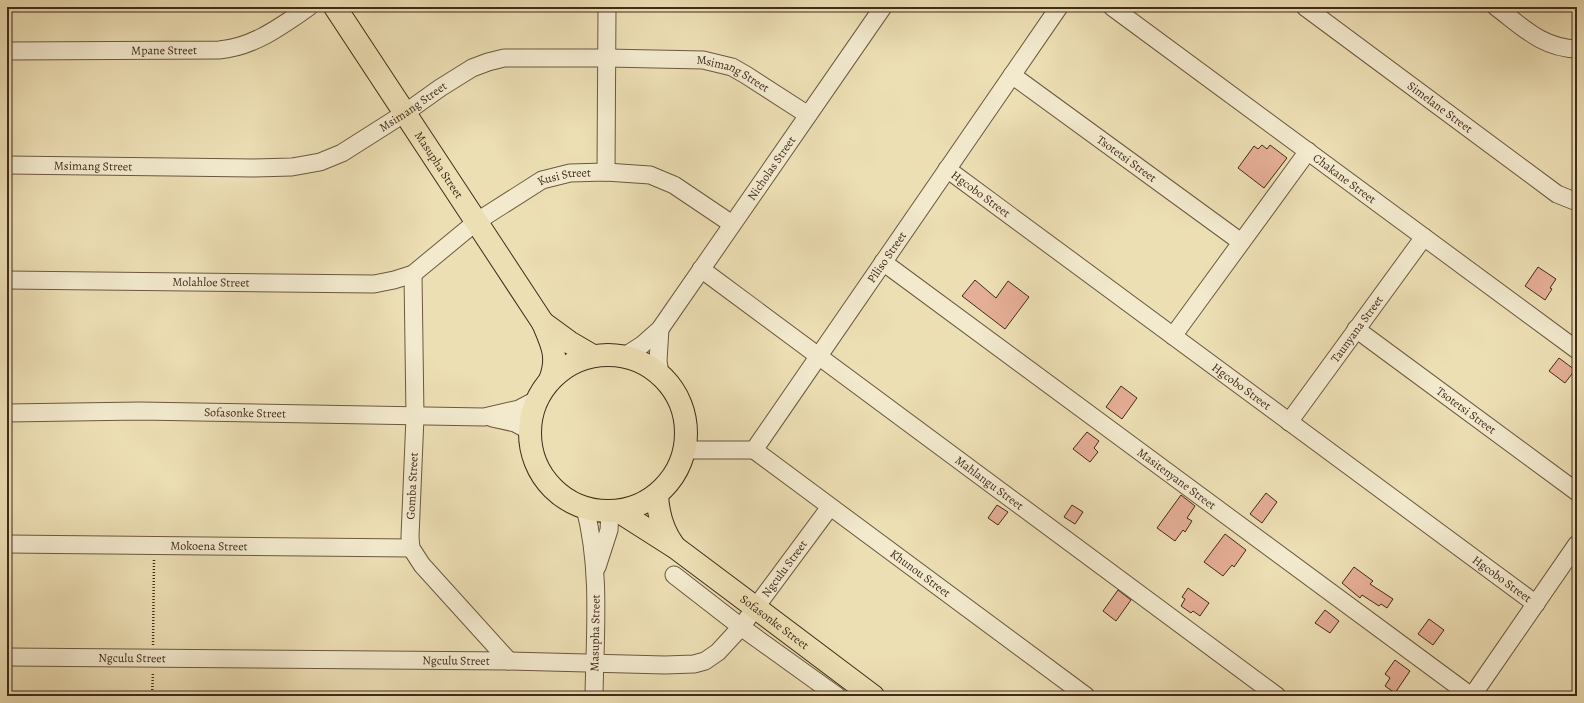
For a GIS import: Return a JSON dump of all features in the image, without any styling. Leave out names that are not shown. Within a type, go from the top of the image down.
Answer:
[{"type":"main road","name":"Masupha Street","points":[[335,7],[543,323],[554,353],[555,362],[550,380]]},
{"type":"main road","name":"Masupha Street","points":[[543,323],[569,342],[593,356]]},
{"type":"main road","name":"Sofasonke Street","points":[[609,354],[625,356],[644,363],[660,374],[674,390],[683,408],[687,429],[685,450],[679,468],[668,484],[657,495],[637,507],[614,511],[585,508],[562,497],[544,479],[533,456],[530,431],[536,400],[550,380],[562,369],[577,360],[593,356],[609,354]]},
{"type":"main road","name":"Sofasonke Street","points":[[657,495],[660,520],[669,540],[676,548]]},
{"type":"main road","name":"Sofasonke Street","points":[[614,511],[676,548],[873,696]]},
{"type":"street","name":"Mpane Street","points":[[7,51],[232,49],[266,36],[309,7]]},
{"type":"street","points":[[606,172],[607,7]]},
{"type":"street","name":"Nicholas Street","points":[[625,356],[642,345],[660,329],[883,7]]},
{"type":"street","name":"Piliso Street","points":[[754,450],[1059,7]]},
{"type":"street","name":"Chakane Street","points":[[1112,7],[1577,350]]},
{"type":"street","name":"Simelane Street","points":[[1305,7],[1556,194],[1577,202]]},
{"type":"street","points":[[1496,7],[1540,40],[1548,44],[1566,48],[1577,48]]},
{"type":"street","name":"Msimang Street","points":[[7,165],[254,168],[292,167],[320,162],[342,153],[472,68],[504,58],[704,60],[732,67],[808,115]]},
{"type":"street","name":"Tsotetsi Street","points":[[1012,75],[1241,242]]},
{"type":"street","points":[[1173,336],[1308,151]]},
{"type":"street","name":"Hgcobo Street","points":[[947,169],[1536,604]]},
{"type":"street","name":"Kusi Street","points":[[413,274],[476,222],[542,180],[570,173],[606,172],[650,175],[674,185],[732,224]]},
{"type":"street","name":"Taunyana Street","points":[[1289,422],[1424,237]]},
{"type":"street","name":"Masitenyane Street","points":[[883,262],[1471,696]]},
{"type":"street","name":"Mahlangu Street","points":[[701,269],[1278,696]]},
{"type":"street","name":"Molahloe Street","points":[[7,280],[374,284],[413,274]]},
{"type":"street","name":"Gomba Street","points":[[411,548],[410,538],[415,417],[413,274]]},
{"type":"street","points":[[660,329],[658,361],[660,374]]},
{"type":"street","name":"Tsotetsi Street","points":[[1356,329],[1577,492]]},
{"type":"street","name":"Sofasonke Street","points":[[7,412],[140,412],[484,417],[504,414],[519,409],[536,400]]},
{"type":"street","name":"Sofasonke Street","points":[[484,417],[515,423],[530,431]]},
{"type":"street","points":[[685,450],[754,450]]},
{"type":"street","name":"Khunou Street","points":[[754,450],[1086,696]]},
{"type":"street","name":"Ngculu Street","points":[[7,657],[509,661],[665,666],[694,664],[705,661],[718,652],[742,627],[830,507]]},
{"type":"street","name":"Masupha Street","points":[[585,508],[592,539],[595,570],[594,696]]},
{"type":"street","name":"Masupha Street","points":[[595,570],[614,511]]},
{"type":"street","name":"Mokoena Street","points":[[7,544],[411,548]]},
{"type":"street","points":[[1471,696],[1577,544]]},
{"type":"street","points":[[411,548],[422,565],[509,661]]},
{"type":"street","points":[[674,575],[834,695],[847,676]]},
{"type":"path","points":[[152,696],[154,545]]},
{"type":"building","points":[[1262,145],[1267,149],[1270,145],[1287,158],[1264,188],[1238,168],[1254,146],[1258,149]]},
{"type":"building","points":[[1538,267],[1556,279],[1545,300],[1525,286]]},
{"type":"building","points":[[975,280],[996,298],[1008,281],[1029,297],[1005,329],[962,296]]},
{"type":"building","points":[[1559,358],[1575,370],[1565,383],[1549,371]]},
{"type":"building","points":[[1121,386],[1137,398],[1122,419],[1106,407]]},
{"type":"building","points":[[1087,432],[1099,441],[1094,448],[1098,452],[1090,462],[1073,449]]},
{"type":"building","points":[[1266,493],[1277,502],[1262,523],[1250,514]]},
{"type":"building","points":[[1181,495],[1195,506],[1187,518],[1192,521],[1185,532],[1183,530],[1175,541],[1157,528]]},
{"type":"building","points":[[997,505],[1008,512],[998,525],[988,518]]},
{"type":"building","points":[[1072,505],[1083,512],[1075,524],[1064,517]]},
{"type":"building","points":[[1225,534],[1246,550],[1234,567],[1232,565],[1223,576],[1204,562]]},
{"type":"building","points":[[1354,567],[1373,581],[1370,584],[1393,599],[1387,608],[1381,604],[1379,606],[1362,595],[1360,598],[1342,583]]},
{"type":"building","points":[[1188,588],[1209,603],[1200,616],[1193,611],[1191,613],[1181,606],[1185,599],[1182,597]]},
{"type":"building","points":[[1118,590],[1131,600],[1116,621],[1103,611]]},
{"type":"building","points":[[1325,610],[1339,621],[1330,633],[1315,623]]},
{"type":"building","points":[[1429,619],[1444,630],[1433,645],[1418,634]]},
{"type":"building","points":[[1395,660],[1410,671],[1395,693],[1385,686],[1390,678],[1385,674]]}]
